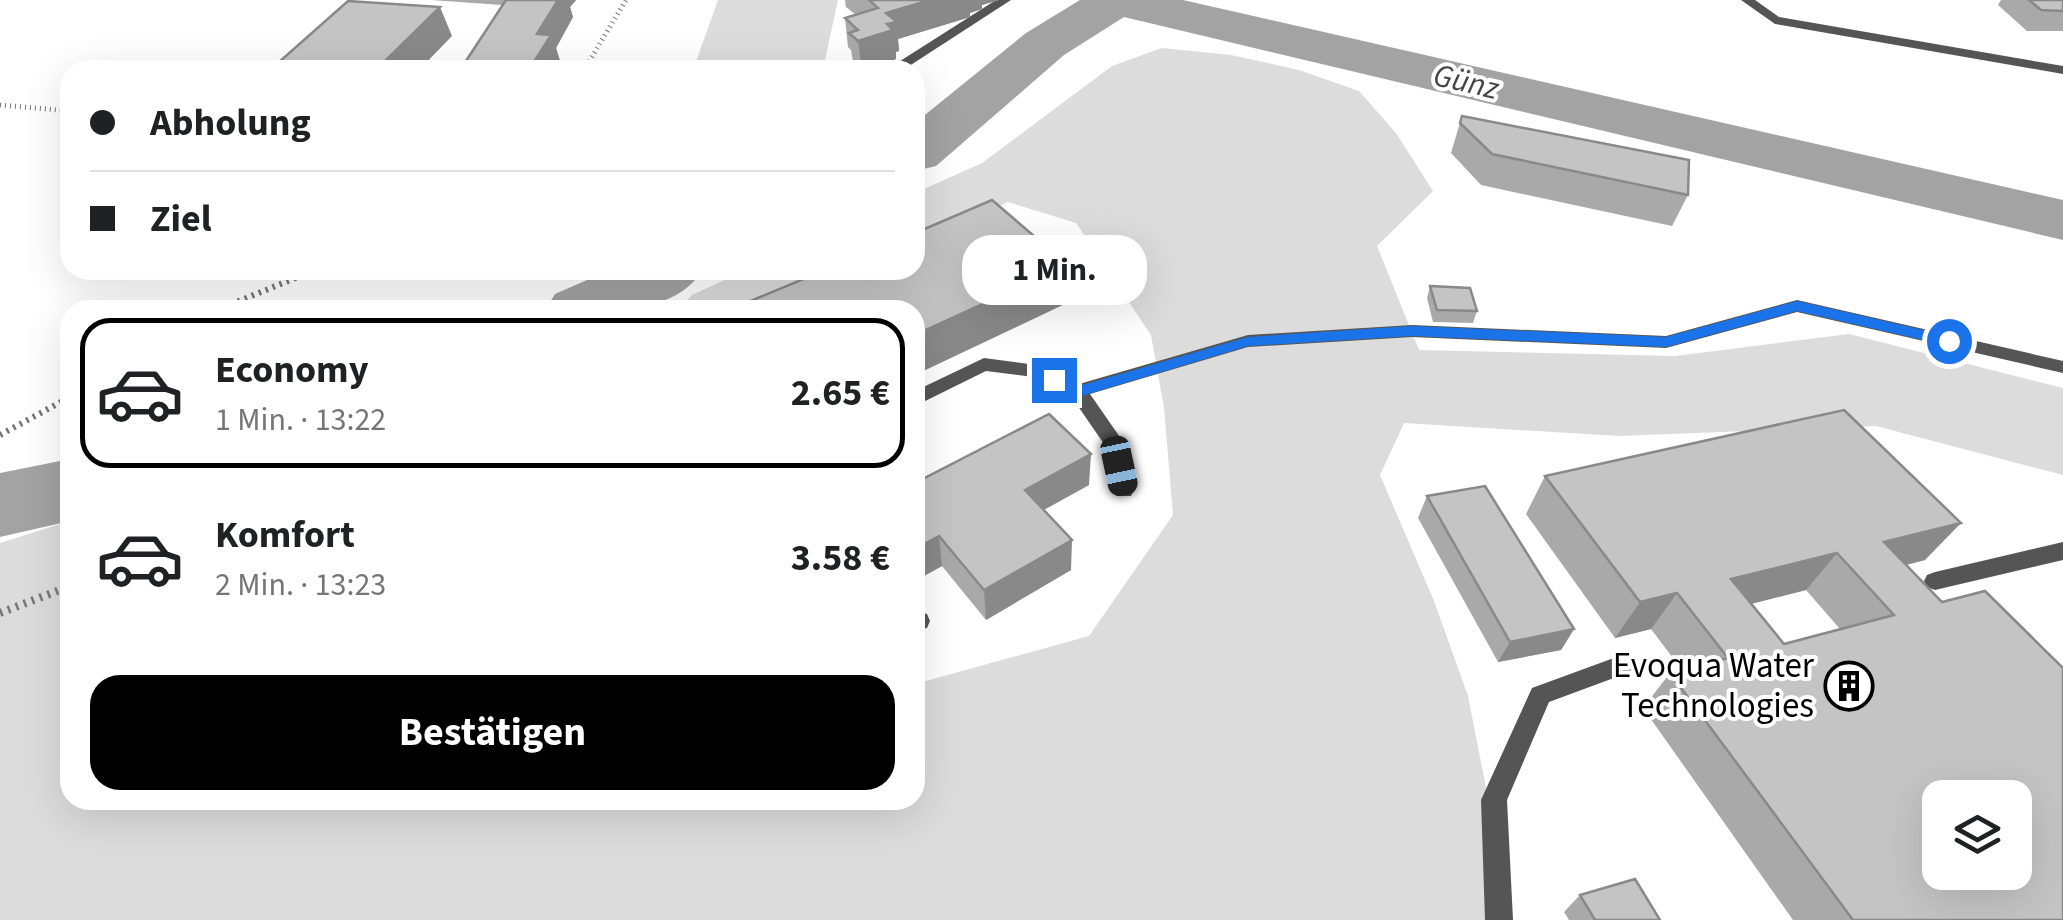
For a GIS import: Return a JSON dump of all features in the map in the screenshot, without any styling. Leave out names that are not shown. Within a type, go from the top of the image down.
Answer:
[{"type":"street","points":[[910,60],[1005,0]]},
{"type":"street","points":[[1747,0],[1775,20],[2063,70]]},
{"type":"street","points":[[1078,391],[1248,342],[1412,331],[1666,342],[1797,306],[2063,367]]},
{"type":"street","points":[[925,394],[984,364],[1029,370],[1078,391],[1114,443],[1124,490]]},
{"type":"street","points":[[1934,581],[2063,551]]},
{"type":"street","points":[[1500,920],[1494,800],[1540,696],[1622,665]]},
{"type":"path","points":[[590,60],[626,0]]},
{"type":"path","points":[[0,105],[60,110]]},
{"type":"path","points":[[241,300],[290,280]]},
{"type":"path","points":[[0,435],[60,402]]},
{"type":"path","points":[[0,613],[60,590]]},
{"type":"shaded area","points":[[718,0],[838,0],[825,60],[697,60]]},
{"type":"shaded area","points":[[1162,48],[1231,55],[1299,70],[1359,91],[1396,133],[1433,191],[1377,246],[1419,350],[1675,356],[1849,334],[2063,388],[2063,475],[1876,426],[1619,436],[1404,423],[1380,475],[1434,601],[1468,696],[1512,920],[0,920],[0,543],[60,524],[60,810],[925,810],[925,681],[1089,636],[1173,515],[1164,408],[1151,335],[1076,223],[1008,202],[925,239],[925,189],[982,163],[1112,66]]},
{"type":"shaded area","points":[[724,280],[827,280],[764,300],[687,300]]},
{"type":"building","points":[[506,0],[558,0],[537,34],[551,35],[535,60],[467,60]]},
{"type":"building","points":[[869,0],[930,0],[886,13],[897,22],[887,24],[893,30],[858,41],[849,33],[858,30],[845,18],[878,8]]},
{"type":"building","points":[[2029,0],[2063,0],[2063,11],[2041,10]]},
{"type":"building","points":[[348,1],[440,7],[386,60],[281,60]]},
{"type":"building","points":[[1462,116],[1689,160],[1688,195],[1492,154],[1460,123]]},
{"type":"building","points":[[992,200],[1068,265],[925,330],[925,300],[753,300],[801,280],[925,280],[925,229]]},
{"type":"building","points":[[1430,286],[1470,288],[1477,311],[1437,310]]},
{"type":"building","name":"Evoqua Water Technologies","points":[[1844,410],[1961,523],[1884,542],[1942,602],[1985,591],[2063,668],[2063,920],[1853,920],[1670,673],[1728,658],[1677,593],[1640,602],[1545,476]],"holes":[[[1837,553],[1894,615],[1784,644],[1731,579]]]},
{"type":"building","points":[[1049,414],[1091,454],[1025,490],[1072,540],[984,590],[939,536],[925,544],[925,478]]},
{"type":"building","points":[[1485,486],[1574,629],[1510,642],[1427,496]]},
{"type":"building","points":[[1635,879],[1660,920],[1595,920],[1580,895]]},
{"type":"waterway","name":"Günz","points":[[925,145],[1045,44],[1116,0],[2063,220]]},
{"type":"waterway","name":"Günz","points":[[602,300],[647,280]]},
{"type":"waterway","name":"Günz","points":[[0,505],[60,492]]},
{"type":"place","name":"Evoqua Water Technologies","points":[[1849,686]]},
{"type":"route","points":[[1054,380],[1078,391],[1248,342],[1412,331],[1666,342],[1797,306],[1949,341]]}]
